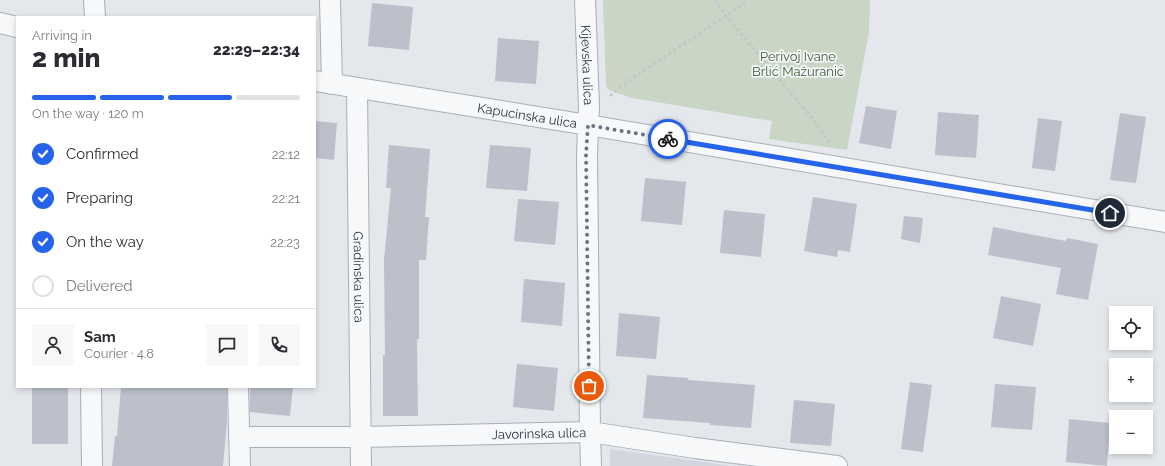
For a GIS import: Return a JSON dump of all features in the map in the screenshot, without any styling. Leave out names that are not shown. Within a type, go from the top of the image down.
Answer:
[{"type":"street","points":[[94,0],[95,16]]},
{"type":"street","points":[[323,82],[330,0]]},
{"type":"street","name":"Kijevska ulica","points":[[585,0],[589,106],[586,155],[591,466]]},
{"type":"street","points":[[0,23],[16,27]]},
{"type":"street","name":"Kapucinska ulica","points":[[323,82],[1165,222]]},
{"type":"street","name":"Gradinska ulica","points":[[357,88],[361,466]]},
{"type":"street","points":[[91,388],[92,466]]},
{"type":"street","points":[[238,388],[240,466]]},
{"type":"street","name":"Javorinska ulica","points":[[239,437],[360,437],[590,432],[695,448],[837,466]]},
{"type":"path","points":[[715,0],[726,16],[812,118],[834,148]]},
{"type":"path","points":[[606,99],[634,77],[726,16],[747,0]]},
{"type":"shaded area","points":[[610,449],[733,466],[610,466]]},
{"type":"green space","name":"Perivoj Ivane Brlić Mažuranić","points":[[603,0],[870,0],[869,32],[847,150],[769,139],[772,121],[632,98],[609,90],[606,86]]},
{"type":"building","points":[[372,3],[413,7],[409,50],[368,46]]},
{"type":"building","points":[[498,38],[539,41],[536,84],[495,81]]},
{"type":"building","points":[[866,106],[897,111],[891,149],[859,143]]},
{"type":"building","points":[[938,112],[979,115],[976,158],[935,155]]},
{"type":"building","points":[[1120,113],[1146,117],[1136,183],[1110,180]]},
{"type":"building","points":[[1038,118],[1062,121],[1055,171],[1032,168]]},
{"type":"building","points":[[316,121],[337,123],[334,160],[316,158]]},
{"type":"building","points":[[389,145],[430,149],[425,217],[429,217],[426,260],[419,260],[419,339],[417,339],[418,416],[383,416],[383,355],[385,355],[384,260],[391,188],[386,188]]},
{"type":"building","points":[[490,145],[531,148],[527,191],[486,188]]},
{"type":"building","points":[[645,178],[686,182],[682,225],[641,221]]},
{"type":"building","points":[[813,197],[857,204],[850,252],[838,250],[837,257],[804,251]]},
{"type":"building","points":[[518,199],[559,202],[555,245],[514,241]]},
{"type":"building","points":[[724,210],[765,214],[761,257],[720,253]]},
{"type":"building","points":[[904,216],[923,218],[920,243],[901,239]]},
{"type":"building","points":[[993,227],[1066,241],[1067,238],[1098,244],[1088,300],[1056,294],[1061,268],[988,255]]},
{"type":"building","points":[[524,279],[565,283],[562,326],[521,322]]},
{"type":"building","points":[[1001,296],[1041,304],[1033,346],[993,338]]},
{"type":"building","points":[[619,313],[660,317],[656,359],[616,356]]},
{"type":"building","points":[[517,364],[558,368],[554,411],[513,407]]},
{"type":"building","points":[[647,375],[755,385],[751,428],[643,418]]},
{"type":"building","points":[[910,382],[932,385],[923,452],[901,449]]},
{"type":"building","points":[[995,384],[1036,387],[1032,430],[991,427]]},
{"type":"building","points":[[32,388],[68,388],[68,444],[32,444]]},
{"type":"building","points":[[121,388],[227,388],[227,422],[223,466],[112,466],[115,436],[117,436]]},
{"type":"building","points":[[250,388],[293,388],[290,416],[250,412]]},
{"type":"building","points":[[794,400],[835,404],[831,446],[790,443]]},
{"type":"building","points":[[1069,419],[1109,423],[1107,466],[1066,462]]},
{"type":"way so far","points":[[589,386],[586,155],[588,125],[668,139]]},
{"type":"route","points":[[668,139],[1110,213]]}]
